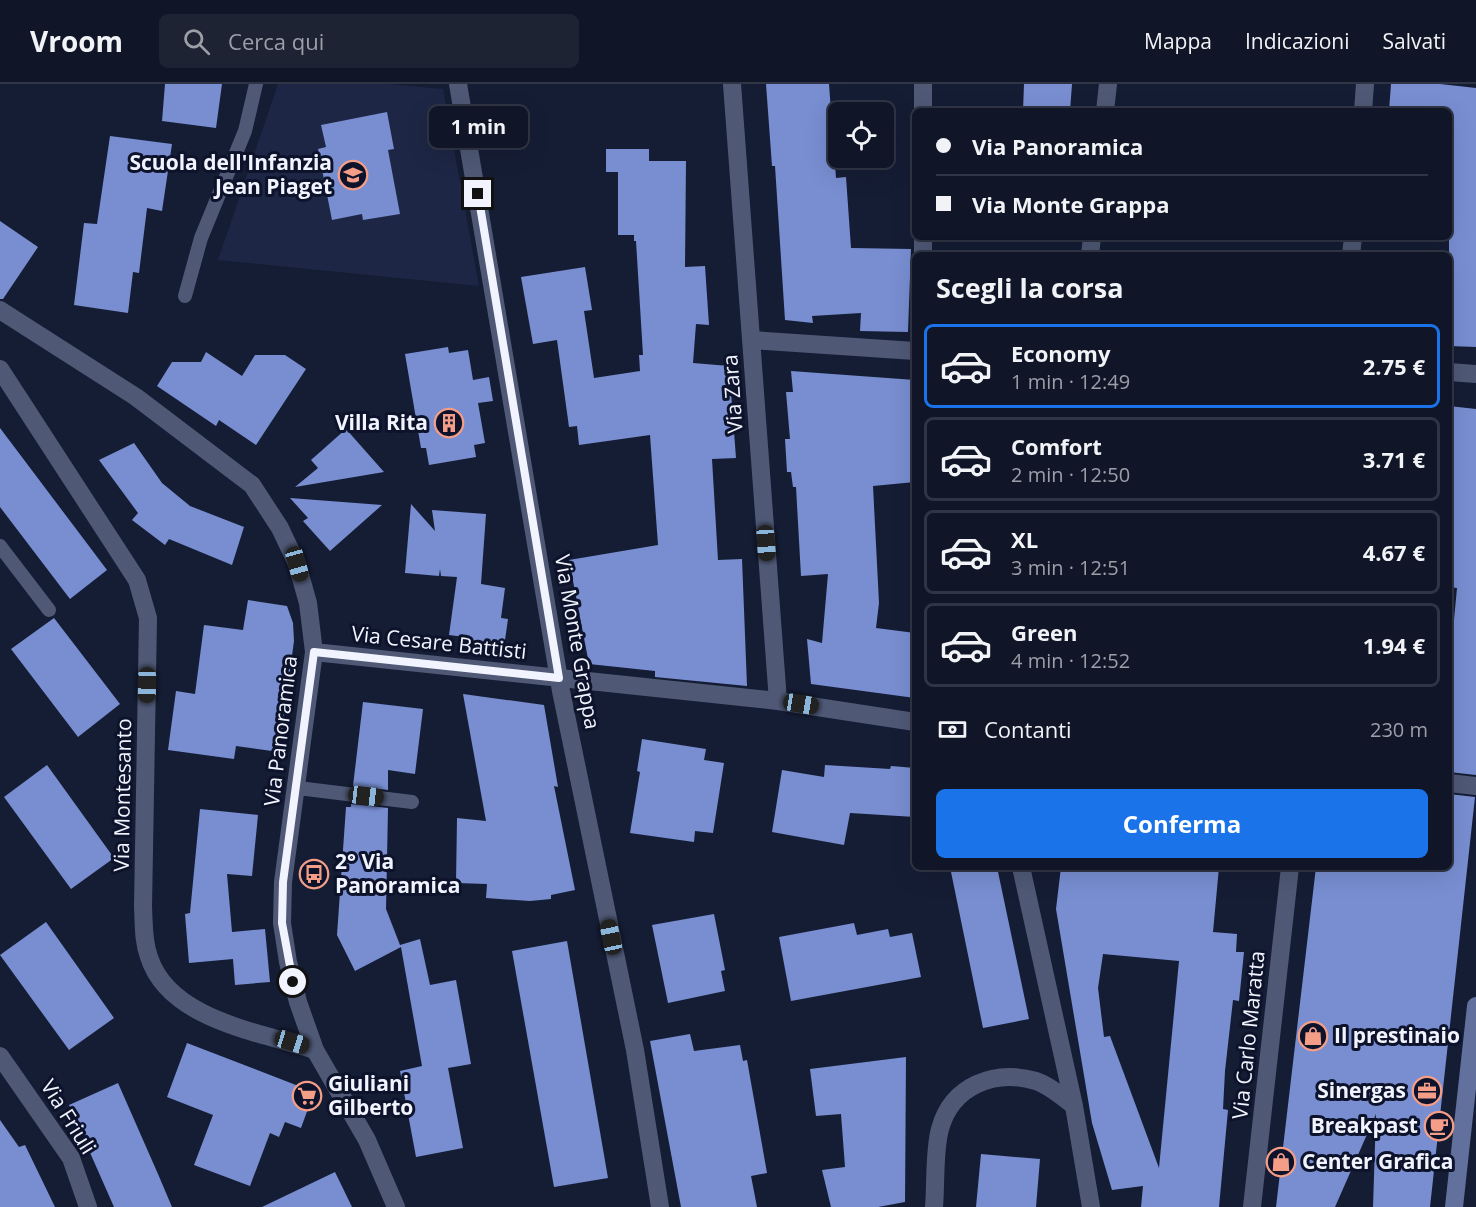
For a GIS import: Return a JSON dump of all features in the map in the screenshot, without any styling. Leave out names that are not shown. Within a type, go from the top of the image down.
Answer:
[{"type":"street","name":"Via Monte Grappa","points":[[458,84],[559,678],[635,1050],[660,1207]]},
{"type":"street","name":"Via Zara","points":[[732,84],[778,701]]},
{"type":"street","points":[[923,84],[923,108]]},
{"type":"street","points":[[1105,108],[1108,84]]},
{"type":"street","points":[[1363,108],[1365,84]]},
{"type":"street","name":"Via Panoramica","points":[[0,310],[136,396],[252,486],[280,528],[297,564],[308,603],[314,652],[298,788],[283,882],[282,923],[298,1002],[315,1050],[367,1140],[396,1207]]},
{"type":"street","points":[[752,340],[912,351]]},
{"type":"street","name":"Via Montesanto","points":[[0,369],[136,580],[144,598],[148,618],[143,907],[144,939],[149,959],[165,985],[183,1004],[201,1014],[315,1050]]},
{"type":"street","points":[[1452,372],[1476,374]]},
{"type":"street","name":"Via Cesare Battisti","points":[[314,652],[778,701],[912,722]]},
{"type":"street","points":[[1452,783],[1476,786]]},
{"type":"street","points":[[1023,870],[1074,1106],[1091,1207]]},
{"type":"street","name":"Via Carlo Maratta","points":[[1252,1207],[1290,870]]},
{"type":"street","points":[[1454,1207],[1476,1006]]},
{"type":"street","name":"Via Friuli","points":[[0,1056],[71,1158],[88,1207]]},
{"type":"street","points":[[934,1207],[940,1128],[954,1100],[970,1086],[990,1078],[1018,1078],[1037,1082],[1058,1093],[1074,1106]]},
{"type":"lane","points":[[185,296],[201,238],[244,131],[256,84]]},
{"type":"lane","points":[[0,546],[49,610]]},
{"type":"lane","points":[[298,788],[412,802]]},
{"type":"shaded area","name":"Scuola dell'Infanzia Jean Piaget","points":[[278,84],[389,84],[443,89],[479,286],[218,260]]},
{"type":"building","points":[[165,84],[222,84],[216,128],[162,121]]},
{"type":"building","points":[[766,84],[829,84],[828,168],[835,168],[836,178],[846,177],[851,248],[911,249],[908,332],[860,331],[861,313],[812,316],[813,323],[785,320],[775,166],[772,166]]},
{"type":"building","points":[[1024,84],[1072,84],[1070,108],[1023,108]]},
{"type":"building","points":[[1391,84],[1440,84],[1476,88],[1476,347],[1452,346],[1452,252],[1449,252],[1449,240],[1452,240],[1452,108],[1389,108]]},
{"type":"building","points":[[387,112],[394,149],[388,150],[400,214],[363,220],[362,214],[332,220],[318,149],[326,147],[321,125]]},
{"type":"building","points":[[110,136],[172,144],[162,211],[147,208],[139,273],[133,272],[128,313],[74,305],[84,223],[97,224]]},
{"type":"building","points":[[606,149],[649,149],[649,161],[686,161],[685,267],[705,266],[709,325],[696,324],[693,363],[729,366],[736,458],[712,459],[718,560],[742,559],[747,686],[655,677],[655,671],[589,664],[569,560],[658,545],[650,435],[579,445],[577,426],[569,427],[557,340],[533,344],[521,277],[585,267],[592,310],[584,311],[594,378],[640,371],[639,355],[643,355],[636,241],[634,241],[634,235],[618,235],[618,172],[606,172]]},
{"type":"building","points":[[0,221],[38,247],[3,299],[0,299]]},
{"type":"building","name":"Villa Rita","points":[[448,347],[449,353],[468,350],[473,380],[489,377],[493,401],[478,403],[485,443],[474,445],[476,457],[429,465],[426,448],[421,448],[405,354]]},
{"type":"building","points":[[206,352],[242,376],[255,355],[285,355],[306,369],[256,445],[219,420],[216,426],[157,386],[172,362],[201,362]]},
{"type":"building","points":[[791,371],[912,380],[912,482],[873,486],[879,603],[876,628],[912,633],[912,698],[811,684],[807,639],[822,643],[828,574],[801,576],[796,487],[793,487],[791,472],[787,472],[785,439],[790,439],[786,392],[793,392]]},
{"type":"building","points":[[1452,406],[1476,409],[1476,775],[1452,772],[1452,640],[1457,588],[1452,587]]},
{"type":"building","points":[[0,428],[107,570],[70,599],[0,507]]},
{"type":"building","points":[[346,429],[384,472],[295,487],[318,468],[311,460]]},
{"type":"building","points":[[134,443],[162,483],[190,506],[244,527],[232,565],[169,539],[165,545],[132,520],[138,513],[99,460]]},
{"type":"building","points":[[290,498],[382,505],[330,551],[303,521],[308,518]]},
{"type":"building","points":[[411,504],[435,531],[432,510],[486,514],[481,584],[505,588],[501,618],[508,619],[504,647],[465,642],[465,637],[449,635],[457,577],[441,576],[440,569],[439,576],[405,573]]},
{"type":"building","points":[[248,600],[287,606],[293,623],[294,641],[279,752],[236,746],[234,759],[168,750],[176,691],[195,694],[204,625],[243,630]]},
{"type":"building","points":[[54,618],[120,704],[78,737],[11,649]]},
{"type":"building","points":[[463,694],[544,705],[558,787],[554,786],[575,890],[551,895],[551,899],[530,901],[486,898],[487,884],[456,883],[457,818],[486,821]]},
{"type":"building","points":[[363,702],[423,709],[415,774],[388,770],[388,790],[353,786]]},
{"type":"building","points":[[642,739],[706,749],[704,760],[724,763],[713,833],[695,831],[694,842],[630,833],[640,772],[637,771]]},
{"type":"building","points":[[47,765],[114,858],[71,889],[4,797]]},
{"type":"building","points":[[825,765],[890,769],[891,766],[912,768],[912,817],[850,813],[844,845],[772,832],[782,770],[824,777]]},
{"type":"building","points":[[1452,794],[1475,797],[1430,1207],[1373,1207],[1376,1114],[1335,1207],[1276,1207],[1316,870],[1452,870]]},
{"type":"building","points":[[351,804],[388,808],[386,909],[400,945],[420,939],[430,985],[456,980],[471,1064],[448,1068],[463,1148],[416,1157],[400,1071],[422,1066],[401,947],[355,971],[337,935],[346,807],[351,807]]},
{"type":"building","points":[[200,809],[258,815],[252,876],[227,874],[232,932],[265,929],[270,982],[235,985],[233,959],[189,963],[185,914],[190,913]]},
{"type":"building","points":[[951,870],[998,870],[1029,1019],[983,1028]]},
{"type":"building","points":[[1061,870],[1219,870],[1213,932],[1237,934],[1236,952],[1244,952],[1239,1001],[1233,1000],[1225,1071],[1223,1109],[1228,1110],[1219,1207],[1141,1207],[1143,1186],[1112,1190],[1092,1123],[1056,909]],"holes":[[[1103,954],[1179,961],[1159,1168],[1110,1036],[1104,1037],[1098,988]]]},
{"type":"building","points":[[714,914],[725,970],[721,971],[725,991],[668,1003],[652,925]]},
{"type":"building","points":[[46,922],[114,1018],[69,1050],[0,955]]},
{"type":"building","points":[[854,923],[857,935],[888,929],[890,937],[912,933],[921,977],[791,1001],[779,937]]},
{"type":"building","points":[[567,941],[608,1178],[554,1187],[512,951]]},
{"type":"building","points":[[690,1034],[694,1051],[740,1045],[743,1061],[747,1060],[767,1173],[751,1176],[757,1207],[681,1207],[650,1041]]},
{"type":"building","points":[[187,1043],[314,1092],[301,1128],[285,1122],[279,1137],[270,1133],[250,1186],[194,1165],[213,1115],[167,1097]]},
{"type":"building","points":[[906,1057],[905,1202],[878,1207],[831,1207],[822,1170],[845,1167],[841,1114],[816,1116],[810,1069]]},
{"type":"building","points":[[118,1083],[172,1207],[114,1207],[69,1105]]},
{"type":"building","points":[[0,1120],[19,1147],[25,1145],[55,1207],[0,1207]]},
{"type":"building","points":[[981,1154],[1040,1159],[1036,1207],[976,1207]]},
{"type":"building","points":[[335,1172],[352,1207],[262,1207]]},
{"type":"place","name":"Scuola dell'Infanzia Jean Piaget","points":[[353,175]]},
{"type":"place","name":"Villa Rita","points":[[449,423]]},
{"type":"place","name":"2° Via Panoramica","points":[[314,874]]},
{"type":"place","name":"Il prestinaio","points":[[1313,1036]]},
{"type":"place","name":"Sinergas","points":[[1427,1091]]},
{"type":"place","name":"Giuliani Gilberto","points":[[307,1096]]},
{"type":"place","name":"Breakpast","points":[[1439,1126]]},
{"type":"place","name":"Center Grafica","points":[[1281,1162]]},
{"type":"route","points":[[293,982],[282,923],[283,882],[298,788],[314,652],[559,678],[478,194]]}]
